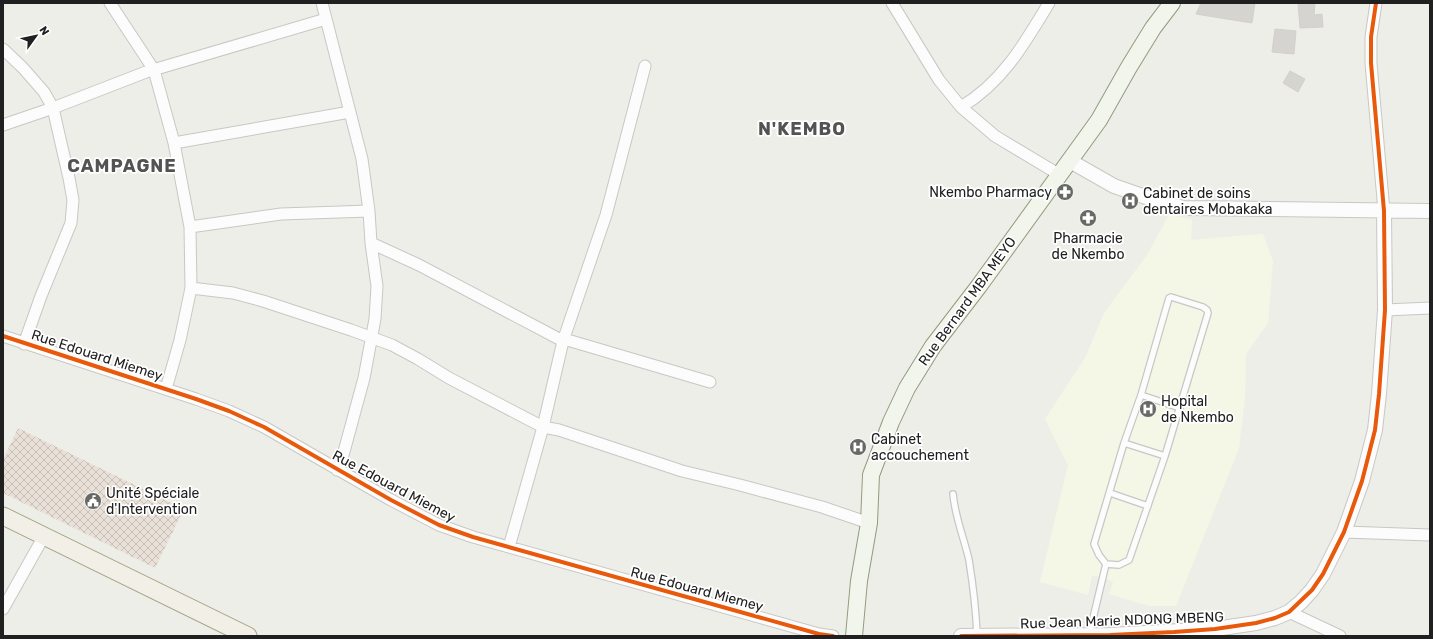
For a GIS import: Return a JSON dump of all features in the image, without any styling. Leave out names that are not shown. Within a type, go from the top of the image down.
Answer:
[{"type":"main road","name":"Rue Bernard MBA MEYO","points":[[854,636],[859,581],[869,523],[871,476],[891,422],[907,388],[933,346],[1099,120],[1133,60],[1153,28],[1172,3]]},
{"type":"main road","points":[[3,516],[248,636]]},
{"type":"street","points":[[110,3],[154,70],[174,143],[190,227],[191,288],[180,340],[166,389]]},
{"type":"street","points":[[322,3],[362,159],[377,286],[372,338],[358,403],[342,459],[337,470]]},
{"type":"street","points":[[892,3],[939,80],[961,108],[995,136],[1060,175]]},
{"type":"street","points":[[961,108],[990,87],[1011,63],[1049,3]]},
{"type":"street","points":[[1376,3],[1371,37],[1371,63],[1384,211]]},
{"type":"street","points":[[3,125],[54,108],[119,82],[154,70],[326,19]]},
{"type":"street","points":[[3,49],[23,68],[44,92],[54,108],[69,178],[72,200],[71,223],[41,296],[24,344]]},
{"type":"street","points":[[509,546],[544,427],[564,340],[606,215],[645,66]]},
{"type":"street","points":[[174,143],[350,112]]},
{"type":"street","points":[[1070,161],[1114,186],[1163,203],[1184,208],[1430,211]]},
{"type":"street","points":[[190,227],[281,214],[368,211]]},
{"type":"street","name":"Rue Jean Marie NDONG MBENG","points":[[961,636],[1132,635],[1215,629],[1256,623],[1275,618],[1289,612],[1301,602],[1316,585],[1344,532],[1362,480],[1375,430],[1385,310],[1384,211]]},
{"type":"street","points":[[371,243],[419,265],[564,340],[710,382]]},
{"type":"street","points":[[191,288],[240,295],[372,338],[418,359],[449,378],[544,427],[559,430],[682,471],[822,507],[869,523]]},
{"type":"street","points":[[1385,310],[1430,308]]},
{"type":"street","name":"Rue Edouard Miemey","points":[[3,336],[229,411],[264,427],[337,470],[439,525],[474,538],[509,546],[672,594],[819,634],[832,636]]},
{"type":"street","points":[[1344,532],[1430,535]]},
{"type":"street","points":[[3,609],[44,536]]},
{"type":"street","points":[[1289,612],[1340,636]]},
{"type":"lane","points":[[1171,297],[1203,307],[1208,313],[1165,456],[1129,560],[1119,565],[1106,564],[1099,555],[1094,544],[1124,443],[1141,395],[1170,298],[1171,297]]},
{"type":"lane","points":[[1141,395],[1180,408]]},
{"type":"lane","points":[[1124,443],[1165,456]]},
{"type":"lane","points":[[1110,493],[1148,506]]},
{"type":"lane","points":[[952,494],[954,511],[969,560],[976,614],[977,636]]},
{"type":"lane","points":[[1085,635],[1106,564]]},
{"type":"shaded area","name":"Hopital de Nkembo","points":[[1169,215],[1192,220],[1191,240],[1263,234],[1273,261],[1268,323],[1246,354],[1245,399],[1239,448],[1176,606],[1149,606],[1109,594],[1113,582],[1103,577],[1092,576],[1088,595],[1040,582],[1068,465],[1045,419],[1085,358],[1104,313],[1147,255]]},
{"type":"shaded area","name":"Unité Spéciale d'Intervention","points":[[18,428],[184,509],[155,568],[3,493],[3,460]]},
{"type":"building","points":[[1201,3],[1255,3],[1252,23],[1196,14]]},
{"type":"building","points":[[1298,3],[1315,3],[1314,15],[1322,14],[1323,27],[1300,28]]},
{"type":"building","points":[[1275,29],[1296,31],[1294,54],[1272,52]]},
{"type":"building","points":[[1290,71],[1305,79],[1298,92],[1283,83]]},
{"type":"cycle path","points":[[961,636],[1110,635],[1215,629],[1256,623],[1275,618],[1289,612],[1312,590],[1323,574],[1344,532],[1362,481],[1375,430],[1379,394],[1385,310],[1384,211],[1371,63],[1371,37],[1376,3]]},
{"type":"cycle path","points":[[3,336],[229,411],[264,427],[391,500],[439,525],[473,537],[819,634],[833,636]]},
{"type":"place","name":"Nkembo Pharmacy","points":[[1065,192]]},
{"type":"place","name":"Cabinet de soins dentaires Mobakaka","points":[[1130,201]]},
{"type":"place","name":"Pharmacie de Nkembo","points":[[1088,218]]},
{"type":"place","name":"Hopital de Nkembo","points":[[1148,409]]},
{"type":"place","name":"Cabinet accouchement","points":[[858,447]]},
{"type":"place","name":"Unité Spéciale d'Intervention","points":[[93,501]]},
{"type":"district","name":"N'KEMBO","points":[[802,129]]},
{"type":"district","name":"CAMPAGNE","points":[[122,166]]}]
